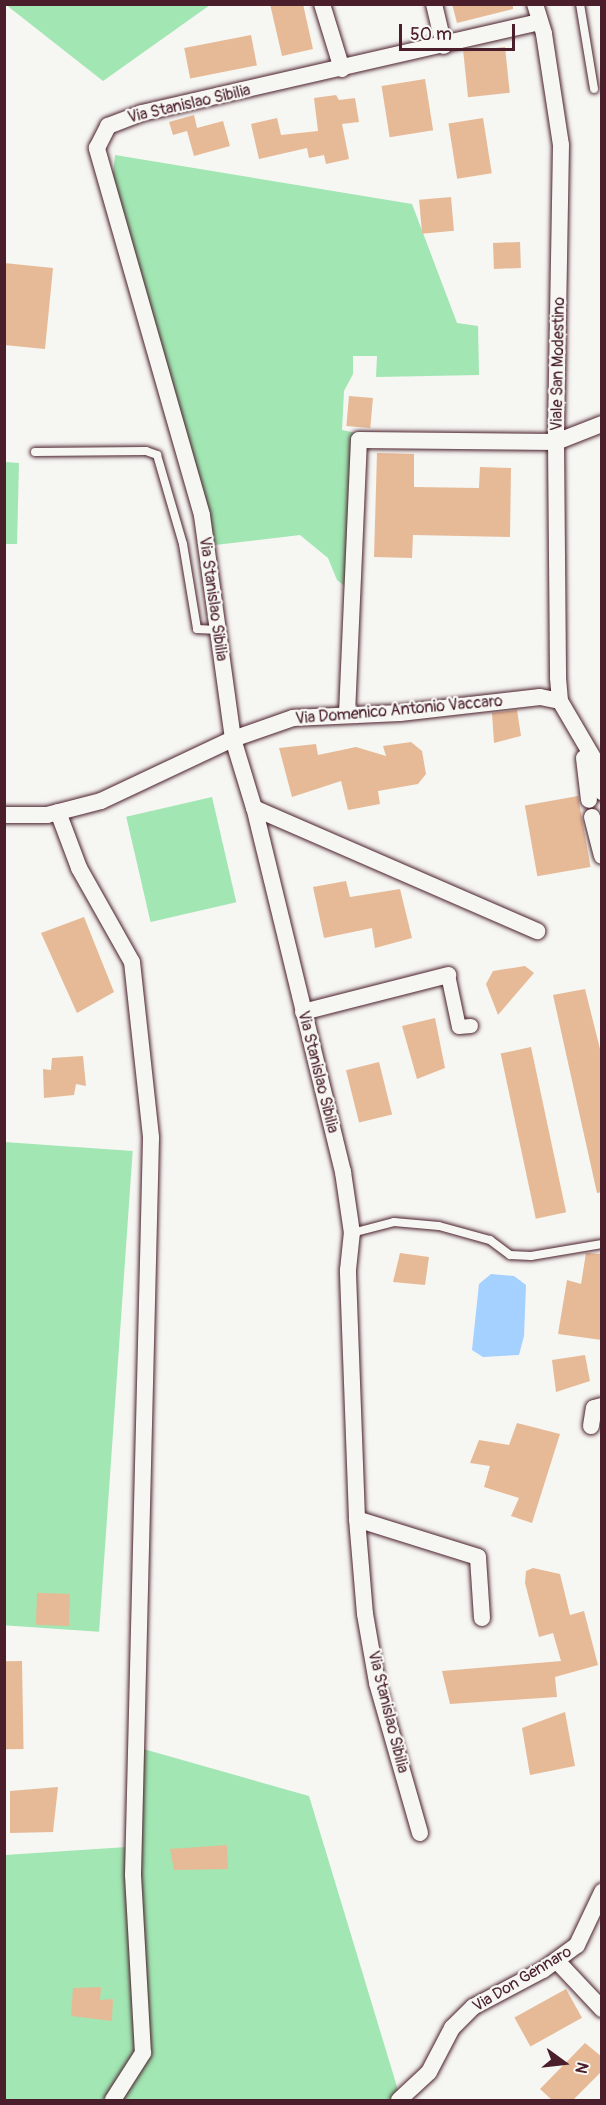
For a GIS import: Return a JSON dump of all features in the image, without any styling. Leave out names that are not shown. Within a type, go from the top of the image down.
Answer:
[{"type":"street","points":[[322,4],[342,69]]},
{"type":"street","points":[[434,4],[444,46]]},
{"type":"street","name":"Viale San Modestino","points":[[536,4],[561,145],[556,442],[560,700]]},
{"type":"street","name":"Via Stanislao Sibilia","points":[[420,1833],[377,1683],[365,1614],[357,1519],[348,1270],[352,1233],[343,1172],[254,808],[232,739],[202,515],[98,158],[99,142],[108,126],[142,112],[444,46],[540,22]]},
{"type":"street","points":[[347,714],[359,440],[556,442],[602,424]]},
{"type":"street","name":"Via Domenico Antonio Vaccaro","points":[[4,815],[58,812],[101,801],[232,739],[293,717],[400,713],[540,697],[560,700]]},
{"type":"street","points":[[560,700],[595,761],[594,803],[602,856]]},
{"type":"street","points":[[254,808],[537,931]]},
{"type":"street","points":[[58,812],[79,868],[132,962],[151,1138],[133,1875],[143,2053],[113,2100]]},
{"type":"street","points":[[303,1012],[448,975],[459,1027],[471,1026]]},
{"type":"street","points":[[591,1426],[594,1407],[602,1406]]},
{"type":"street","points":[[357,1519],[478,1557],[482,1618]]},
{"type":"street","name":"Via Don Gennaro","points":[[399,2100],[414,2089],[443,2051],[452,2028],[473,2007],[557,1961],[577,1945],[602,1892]]},
{"type":"street","points":[[557,1961],[602,2009]]},
{"type":"lane","points":[[580,4],[594,89]]},
{"type":"lane","points":[[36,452],[146,451],[157,455],[183,544],[197,629],[218,630]]},
{"type":"lane","points":[[352,1233],[394,1222],[439,1226],[490,1240],[510,1255],[531,1256],[602,1244]]},
{"type":"green space","points":[[5,4],[210,4],[210,5],[103,81]]},
{"type":"green space","points":[[115,155],[412,204],[457,323],[478,326],[479,375],[376,377],[377,356],[353,356],[353,374],[344,391],[342,430],[356,433],[350,590],[337,580],[328,558],[300,535],[215,545],[112,183]]},
{"type":"green space","points":[[5,462],[19,463],[17,544],[5,544]]},
{"type":"green space","points":[[212,797],[236,902],[151,922],[126,817]]},
{"type":"green space","points":[[4,1142],[133,1151],[99,1632],[4,1625]]},
{"type":"green space","points":[[140,1748],[309,1796],[401,2100],[5,2100],[5,1855],[127,1847]]},
{"type":"water","points":[[491,1274],[514,1276],[526,1285],[524,1336],[519,1355],[483,1357],[472,1350],[479,1284]]},
{"type":"building","points":[[270,4],[303,4],[313,49],[282,56]]},
{"type":"building","points":[[452,4],[513,4],[513,9],[457,23]]},
{"type":"building","points":[[251,35],[257,65],[190,78],[184,48]]},
{"type":"building","points":[[505,47],[510,93],[468,97],[463,51]]},
{"type":"building","points":[[425,79],[433,130],[390,137],[382,86]]},
{"type":"building","points":[[336,95],[339,100],[355,98],[359,122],[342,124],[349,159],[326,164],[324,155],[309,158],[307,148],[259,159],[251,124],[277,118],[281,135],[318,131],[314,98]]},
{"type":"building","points":[[194,115],[197,128],[223,121],[230,146],[194,156],[187,131],[173,135],[169,122]]},
{"type":"building","points":[[483,118],[492,173],[457,179],[448,123]]},
{"type":"building","points":[[451,197],[454,231],[422,234],[419,200]]},
{"type":"building","points":[[520,242],[521,268],[494,269],[493,243]]},
{"type":"building","points":[[4,263],[53,268],[45,349],[4,345]]},
{"type":"building","points":[[349,396],[373,398],[370,428],[346,426]]},
{"type":"building","points":[[377,453],[414,454],[414,487],[479,488],[480,467],[511,468],[510,537],[413,535],[412,558],[374,557]]},
{"type":"building","points":[[517,710],[521,736],[494,743],[492,713]]},
{"type":"building","points":[[411,742],[422,751],[426,774],[418,784],[378,791],[380,804],[348,810],[341,781],[292,797],[279,748],[316,744],[318,755],[356,747],[386,756],[383,746]]},
{"type":"building","points":[[578,796],[591,867],[537,876],[525,805]]},
{"type":"building","points":[[346,881],[350,897],[400,889],[412,938],[375,948],[372,928],[324,938],[313,887]]},
{"type":"building","points":[[84,917],[114,992],[77,1013],[41,933]]},
{"type":"building","points":[[525,966],[534,973],[498,1015],[486,984],[493,971]]},
{"type":"building","points":[[585,989],[602,1057],[602,1192],[597,1193],[553,995]]},
{"type":"building","points":[[435,1018],[445,1068],[417,1079],[402,1026]]},
{"type":"building","points":[[531,1047],[566,1212],[536,1219],[501,1053]]},
{"type":"building","points":[[83,1056],[86,1086],[76,1084],[74,1095],[44,1098],[43,1069],[51,1070],[52,1058]]},
{"type":"building","points":[[379,1062],[392,1114],[359,1123],[346,1070]]},
{"type":"building","points":[[400,1253],[429,1257],[425,1285],[393,1282]]},
{"type":"building","points":[[586,1253],[602,1254],[602,1340],[558,1334],[567,1280],[581,1284]]},
{"type":"building","points":[[585,1355],[590,1381],[556,1392],[552,1360]]},
{"type":"building","points":[[517,1423],[560,1434],[532,1523],[511,1516],[519,1498],[484,1487],[490,1466],[470,1463],[479,1440],[509,1445]]},
{"type":"building","points":[[533,1568],[560,1574],[570,1615],[584,1611],[598,1665],[555,1677],[557,1697],[450,1704],[442,1671],[561,1661],[553,1633],[539,1637],[525,1583],[526,1571]]},
{"type":"building","points":[[37,1593],[70,1594],[69,1626],[36,1625]]},
{"type":"building","points":[[4,1661],[22,1661],[24,1749],[6,1749]]},
{"type":"building","points":[[565,1712],[575,1766],[530,1775],[522,1728]]},
{"type":"building","points":[[58,1787],[53,1832],[10,1833],[10,1791]]},
{"type":"building","points":[[227,1845],[228,1869],[174,1870],[170,1849]]},
{"type":"building","points":[[101,1987],[100,2000],[113,1999],[112,2021],[71,2016],[73,1988]]},
{"type":"building","points":[[566,1989],[582,2018],[530,2046],[514,2018]]},
{"type":"building","points":[[585,2043],[602,2057],[602,2071],[573,2100],[552,2100],[540,2089]]}]
